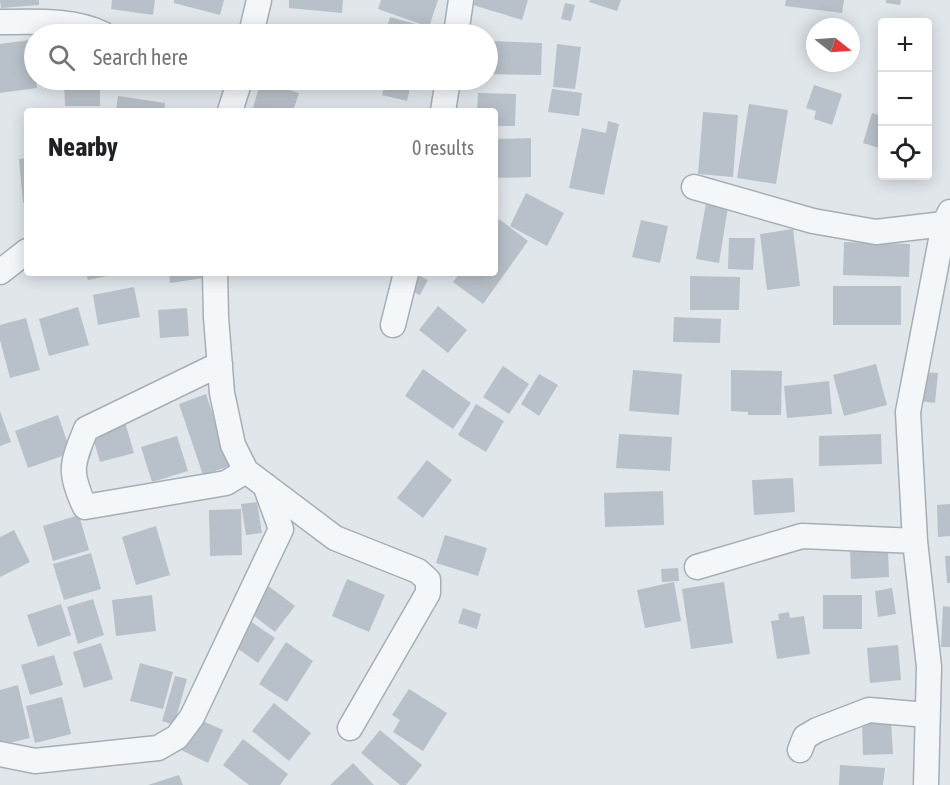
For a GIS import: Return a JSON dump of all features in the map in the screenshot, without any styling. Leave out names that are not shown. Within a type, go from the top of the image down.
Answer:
[{"type":"street","points":[[254,24],[260,0]]},
{"type":"street","points":[[457,24],[461,0]]},
{"type":"street","points":[[0,22],[58,24]]},
{"type":"street","points":[[231,108],[236,90]]},
{"type":"street","points":[[443,108],[446,90]]},
{"type":"street","points":[[694,187],[813,221],[876,232],[947,218],[908,412],[915,541],[929,667],[926,785]]},
{"type":"street","points":[[0,272],[24,253]]},
{"type":"street","points":[[215,276],[222,393],[234,445],[256,478],[281,529]]},
{"type":"street","points":[[393,325],[405,276]]},
{"type":"street","points":[[220,364],[86,429],[73,461],[75,486],[85,507],[256,478],[335,538],[418,571],[428,580],[428,593],[350,728]]},
{"type":"street","points":[[281,529],[316,524]]},
{"type":"street","points":[[0,754],[35,761],[158,748],[177,737],[192,717],[281,529]]},
{"type":"street","points":[[697,567],[802,536],[915,541]]},
{"type":"street","points":[[800,750],[805,737],[817,730],[869,710],[927,715]]},
{"type":"building","points":[[0,0],[39,0],[39,5],[1,8]]},
{"type":"building","points":[[112,0],[155,0],[153,15],[111,9]]},
{"type":"building","points":[[174,0],[224,0],[220,15],[174,3]]},
{"type":"building","points":[[289,0],[343,0],[342,13],[289,8]]},
{"type":"building","points":[[381,0],[438,0],[430,24],[420,24],[378,9]]},
{"type":"building","points":[[475,0],[528,0],[522,20],[473,5]]},
{"type":"building","points":[[590,0],[621,0],[617,11],[589,2]]},
{"type":"building","points":[[786,0],[844,0],[842,13],[785,6]]},
{"type":"building","points":[[886,0],[901,0],[900,5],[886,3]]},
{"type":"building","points":[[565,3],[575,5],[571,21],[561,19]]},
{"type":"building","points":[[390,17],[416,24],[388,24]]},
{"type":"building","points":[[24,41],[24,90],[0,93],[0,44]]},
{"type":"building","points":[[498,41],[542,43],[541,75],[498,74]]},
{"type":"building","points":[[557,44],[581,47],[575,89],[553,87]]},
{"type":"building","points":[[814,85],[842,94],[832,125],[814,119],[816,111],[806,108]]},
{"type":"building","points":[[552,89],[582,93],[579,116],[548,112]]},
{"type":"building","points":[[64,90],[100,90],[100,106],[65,106]]},
{"type":"building","points":[[258,90],[290,90],[299,93],[294,108],[253,108]]},
{"type":"building","points":[[383,90],[410,90],[407,101],[382,95]]},
{"type":"building","points":[[478,93],[516,94],[515,126],[498,126],[498,108],[477,108]]},
{"type":"building","points":[[118,96],[165,103],[164,108],[116,108]]},
{"type":"building","points":[[749,104],[788,110],[776,184],[737,178]]},
{"type":"building","points":[[703,112],[738,115],[733,177],[698,174]]},
{"type":"building","points":[[872,113],[878,115],[878,148],[863,143]]},
{"type":"building","points":[[608,121],[619,124],[604,195],[569,188],[582,128],[606,133]]},
{"type":"building","points":[[531,138],[531,177],[498,178],[498,139]]},
{"type":"building","points":[[24,158],[24,203],[23,203],[19,159]]},
{"type":"building","points":[[526,193],[564,213],[547,246],[510,226]]},
{"type":"building","points":[[706,203],[728,207],[719,263],[696,259]]},
{"type":"building","points":[[498,220],[528,241],[483,304],[453,282],[458,276],[498,276]]},
{"type":"building","points":[[641,220],[668,226],[660,263],[632,257]]},
{"type":"building","points":[[793,229],[800,286],[767,290],[760,234]]},
{"type":"building","points":[[729,238],[755,238],[753,270],[728,269]]},
{"type":"building","points":[[844,242],[910,244],[909,277],[843,275]]},
{"type":"building","points":[[87,276],[107,276],[88,280]]},
{"type":"building","points":[[169,276],[204,276],[204,278],[170,283]]},
{"type":"building","points":[[412,276],[420,276],[428,280],[420,295],[403,287]]},
{"type":"building","points":[[690,276],[740,277],[739,310],[690,310]]},
{"type":"building","points":[[833,286],[901,286],[901,325],[833,325]]},
{"type":"building","points":[[134,287],[140,317],[98,325],[93,295]]},
{"type":"building","points":[[438,306],[467,330],[448,353],[419,330]]},
{"type":"building","points":[[78,307],[89,345],[49,356],[39,319]]},
{"type":"building","points":[[187,308],[189,336],[160,338],[158,310]]},
{"type":"building","points":[[674,317],[721,319],[720,343],[673,342]]},
{"type":"building","points":[[26,318],[40,370],[10,378],[0,340],[0,325]]},
{"type":"building","points":[[876,364],[887,405],[844,416],[833,375]]},
{"type":"building","points":[[503,366],[529,384],[509,414],[483,397]]},
{"type":"building","points":[[423,369],[471,403],[453,429],[405,396]]},
{"type":"building","points":[[633,370],[682,374],[679,415],[629,411]]},
{"type":"building","points":[[731,370],[782,371],[781,415],[748,415],[748,412],[731,411]]},
{"type":"building","points":[[923,372],[938,373],[935,403],[920,401]]},
{"type":"building","points":[[539,374],[558,385],[539,416],[521,404]]},
{"type":"building","points":[[829,381],[832,414],[787,418],[784,386]]},
{"type":"building","points":[[206,394],[230,466],[203,475],[179,404]]},
{"type":"building","points":[[476,404],[504,421],[486,452],[458,435]]},
{"type":"building","points":[[0,411],[11,442],[0,446]]},
{"type":"building","points":[[58,415],[71,453],[28,468],[15,431]]},
{"type":"building","points":[[125,422],[134,453],[100,462],[91,431]]},
{"type":"building","points":[[619,434],[672,437],[670,471],[616,468]]},
{"type":"building","points":[[881,434],[882,464],[819,466],[819,436]]},
{"type":"building","points":[[177,436],[188,471],[152,482],[141,447]]},
{"type":"building","points":[[427,460],[452,480],[423,518],[397,498]]},
{"type":"building","points":[[793,478],[795,512],[754,515],[752,480]]},
{"type":"building","points":[[663,491],[664,525],[605,527],[604,493]]},
{"type":"building","points":[[257,502],[262,533],[246,535],[241,504]]},
{"type":"building","points":[[950,504],[950,536],[938,537],[937,505]]},
{"type":"building","points":[[241,509],[242,555],[210,556],[209,510]]},
{"type":"building","points":[[79,515],[89,550],[53,561],[43,526]]},
{"type":"building","points":[[156,526],[170,575],[136,585],[122,537]]},
{"type":"building","points":[[14,530],[30,562],[0,577],[0,537]]},
{"type":"building","points":[[445,535],[487,548],[478,576],[436,563]]},
{"type":"building","points":[[888,550],[889,577],[851,579],[850,552]]},
{"type":"building","points":[[91,553],[101,589],[64,600],[53,564]]},
{"type":"building","points":[[945,556],[950,556],[950,583],[947,583]]},
{"type":"building","points":[[678,568],[679,581],[662,582],[661,569]]},
{"type":"building","points":[[347,579],[385,595],[369,632],[332,616]]},
{"type":"building","points":[[674,582],[681,621],[645,628],[637,590]]},
{"type":"building","points":[[724,582],[733,643],[691,649],[682,589]]},
{"type":"building","points":[[267,585],[295,606],[275,632],[248,611]]},
{"type":"building","points":[[892,588],[896,614],[878,617],[875,591]]},
{"type":"building","points":[[152,595],[156,631],[116,636],[112,600]]},
{"type":"building","points":[[823,595],[862,595],[862,629],[823,629]]},
{"type":"building","points":[[93,599],[104,635],[78,644],[67,607]]},
{"type":"building","points":[[61,604],[71,635],[38,647],[27,615]]},
{"type":"building","points":[[943,606],[950,607],[950,647],[941,647]]},
{"type":"building","points":[[463,608],[481,614],[477,629],[458,623]]},
{"type":"building","points":[[789,612],[790,618],[804,616],[810,654],[777,659],[771,621],[779,620],[778,614]]},
{"type":"building","points":[[247,619],[275,638],[258,663],[231,644]]},
{"type":"building","points":[[286,642],[313,661],[287,702],[259,684]]},
{"type":"building","points":[[101,643],[113,679],[84,688],[73,652]]},
{"type":"building","points":[[898,645],[901,680],[870,683],[867,648]]},
{"type":"building","points":[[54,655],[63,685],[30,695],[21,665]]},
{"type":"building","points":[[140,663],[173,672],[163,709],[130,701]]},
{"type":"building","points":[[175,676],[187,679],[174,725],[162,721]]},
{"type":"building","points":[[18,685],[30,738],[0,745],[0,690]]},
{"type":"building","points":[[409,689],[447,713],[423,751],[393,732],[400,720],[392,715]]},
{"type":"building","points":[[62,697],[71,734],[35,743],[26,706]]},
{"type":"building","points":[[274,703],[311,733],[289,761],[252,731]]},
{"type":"building","points":[[196,718],[223,730],[208,763],[181,750]]},
{"type":"building","points":[[891,720],[893,754],[863,755],[862,722]]},
{"type":"building","points":[[380,730],[422,765],[406,785],[400,785],[361,753]]},
{"type":"building","points":[[243,739],[288,774],[280,785],[249,785],[223,765]]},
{"type":"building","points":[[353,763],[374,785],[330,785]]},
{"type":"building","points":[[840,765],[885,768],[883,785],[839,785]]},
{"type":"building","points":[[179,775],[183,785],[148,785]]}]
